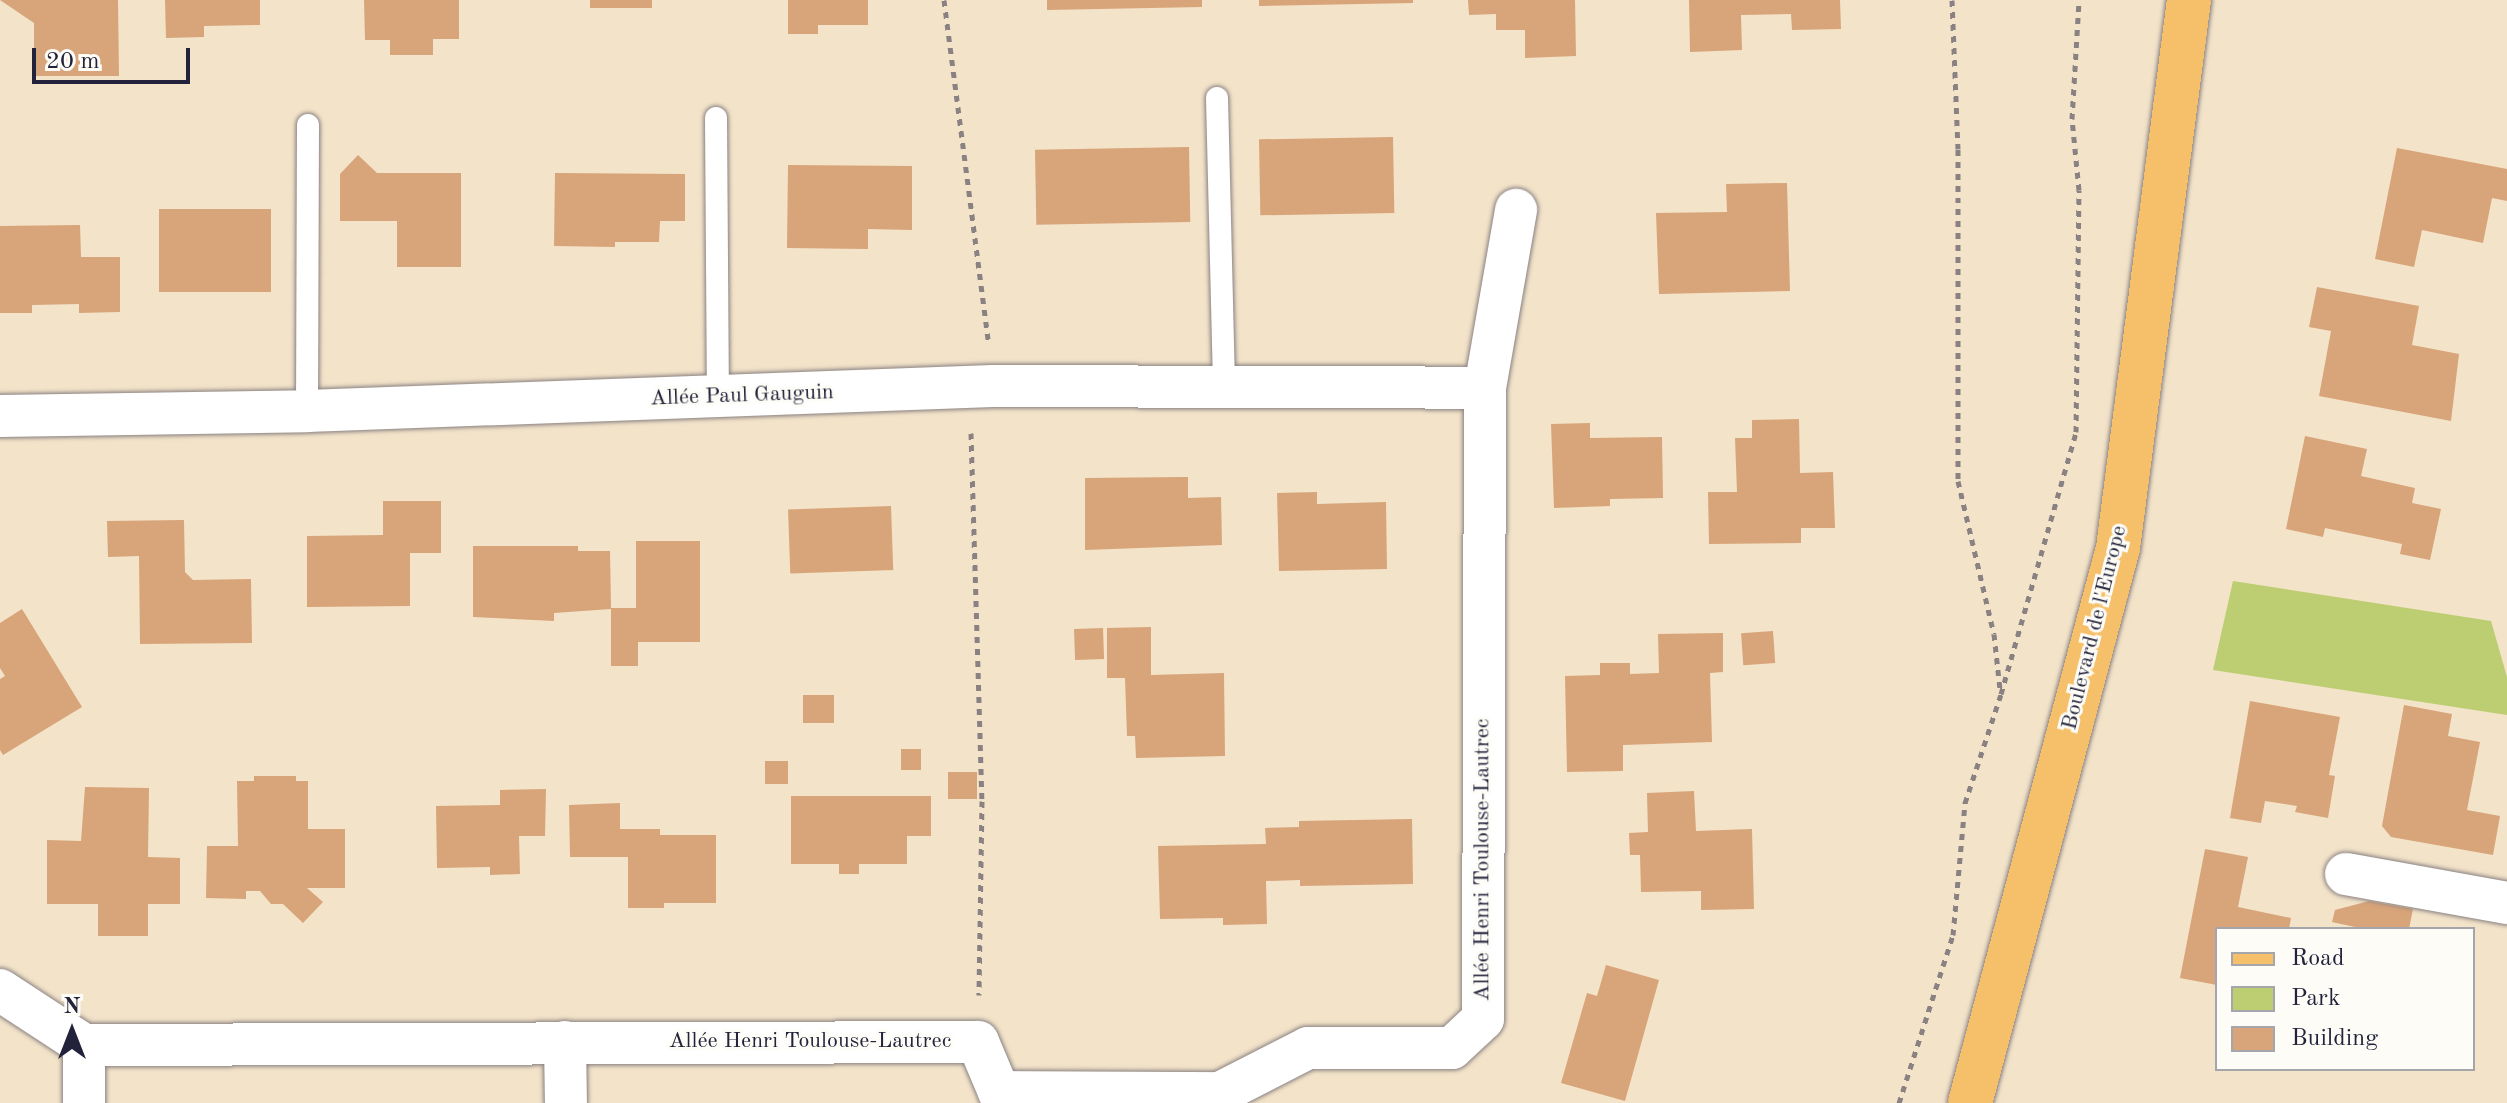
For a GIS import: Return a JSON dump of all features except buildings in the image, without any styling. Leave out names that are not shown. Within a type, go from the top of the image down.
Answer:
[{"type":"main road","name":"Boulevard de l'Europe","points":[[1970,1103],[2118,548],[2189,0]]},
{"type":"street","name":"Allée Henri Toulouse-Lautrec","points":[[84,1045],[978,1042],[999,1098],[1220,1093],[1308,1048],[1452,1048],[1483,1019],[1485,388],[1516,210]]},
{"type":"street","name":"Allée Paul Gauguin","points":[[0,416],[307,411],[982,387],[1224,385],[1485,388]]},
{"type":"street","points":[[2346,874],[2507,903]]},
{"type":"street","points":[[0,990],[84,1045],[84,1103]]},
{"type":"street","points":[[565,1042],[566,1103]]},
{"type":"lane","points":[[1217,98],[1224,385]]},
{"type":"lane","points":[[716,118],[718,397]]},
{"type":"lane","points":[[307,411],[308,125]]},
{"type":"path","points":[[944,0],[982,387],[982,801],[978,1042]]},
{"type":"path","points":[[1952,0],[1958,149],[1958,481],[1994,634],[2001,694]]},
{"type":"path","points":[[1899,1103],[1953,935],[1965,803],[2001,694],[2076,432],[2079,190],[2072,119],[2079,0]]},
{"type":"green space","points":[[2233,581],[2491,621],[2507,677],[2507,715],[2213,670]]}]
